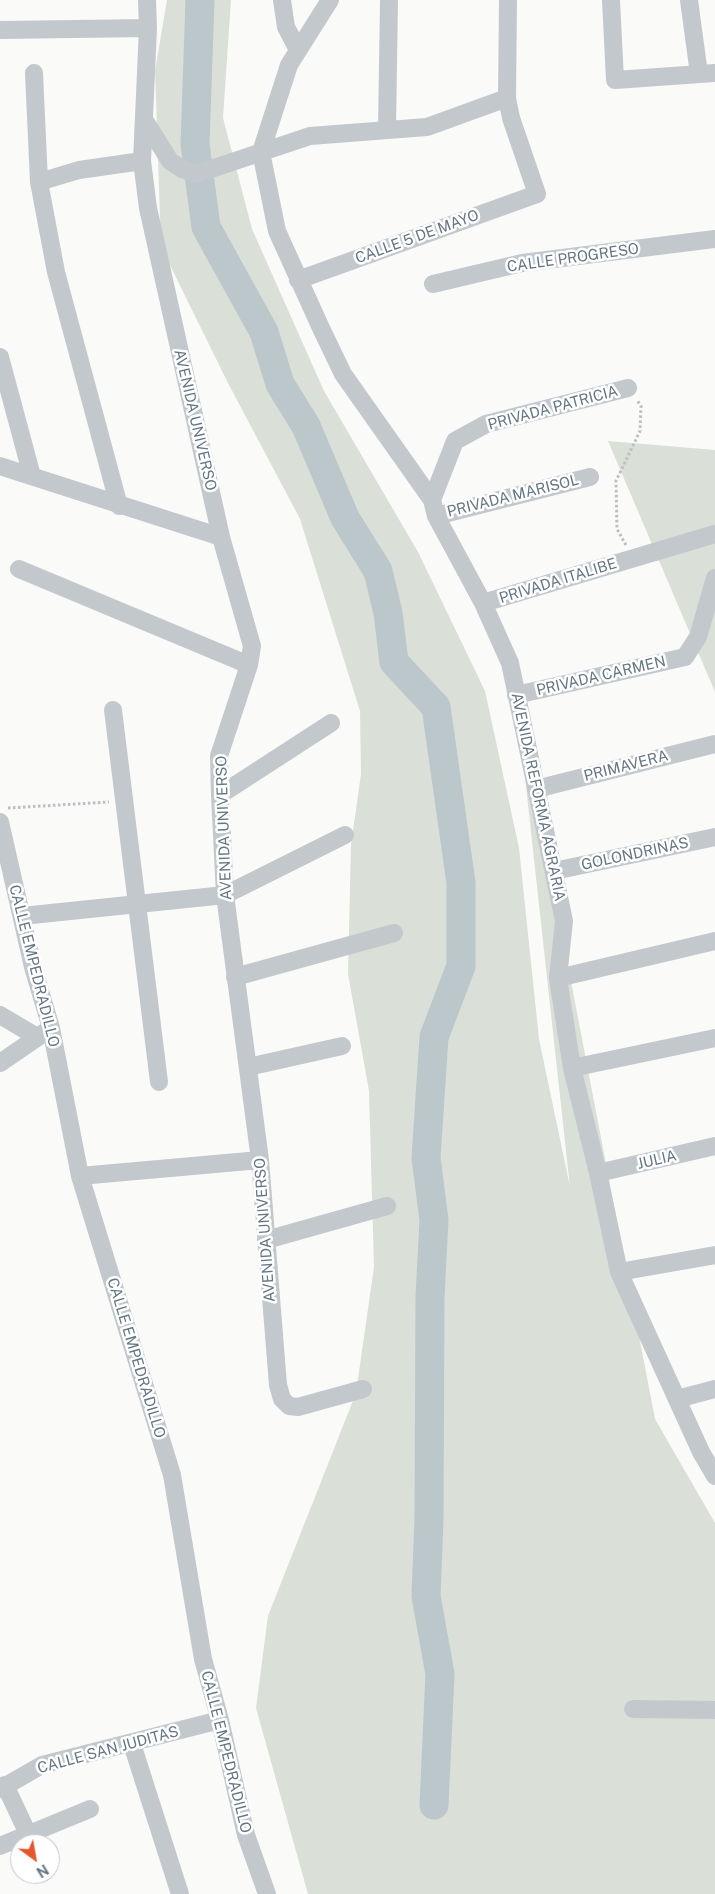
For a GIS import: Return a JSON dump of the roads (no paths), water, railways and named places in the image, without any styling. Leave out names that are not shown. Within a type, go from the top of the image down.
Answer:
[{"type":"street","name":"AVENIDA UNIVERSO","points":[[147,0],[148,28],[142,161],[148,208],[222,537],[252,646],[249,665],[219,756],[220,795],[225,895],[260,1160],[278,1385],[282,1399],[289,1406],[298,1408],[363,1389]]},
{"type":"street","points":[[282,0],[286,27],[298,50]]},
{"type":"street","points":[[261,152],[289,65],[330,0]]},
{"type":"street","points":[[387,129],[389,0]]},
{"type":"street","points":[[145,121],[170,161],[182,169],[196,174],[310,136],[426,127],[507,98],[508,0]]},
{"type":"street","points":[[611,0],[615,80],[707,74],[690,0]]},
{"type":"street","points":[[0,30],[148,28]]},
{"type":"street","points":[[34,73],[39,182],[56,272],[119,506]]},
{"type":"street","name":"CALLE 5 DE MAYO","points":[[298,280],[536,194],[511,118],[507,98]]},
{"type":"street","name":"AVENIDA REFORMA AGRARIA","points":[[261,152],[277,231],[343,374],[434,508],[483,603],[510,663],[564,922],[558,978],[572,1068],[598,1173],[619,1272],[701,1452],[714,1472]]},
{"type":"street","points":[[39,182],[80,170],[142,161]]},
{"type":"street","name":"CALLE PROGRESO","points":[[433,284],[522,263],[715,239]]},
{"type":"street","points":[[0,357],[32,476]]},
{"type":"street","name":"PRIVADA PATRICIA","points":[[434,508],[455,441],[463,436],[486,424],[628,388]]},
{"type":"street","points":[[0,466],[119,506],[222,537]]},
{"type":"street","name":"PRIVADA MARISOL","points":[[434,508],[590,477]]},
{"type":"street","name":"PRIVADA ITALIBE","points":[[483,603],[715,534]]},
{"type":"street","points":[[19,569],[249,665]]},
{"type":"street","name":"PRIVADA CARMEN","points":[[516,695],[685,657],[698,637],[715,578]]},
{"type":"street","points":[[113,710],[159,1082]]},
{"type":"street","points":[[220,795],[331,723]]},
{"type":"street","name":"PRIMAVERA","points":[[536,789],[715,744]]},
{"type":"street","name":"CALLE EMPEDRADILLO","points":[[0,822],[33,966],[44,1032],[80,1176],[172,1475],[203,1660],[220,1720],[246,1835],[267,1894]]},
{"type":"street","points":[[22,916],[225,895],[345,835]]},
{"type":"street","name":"GOLONDRINAS","points":[[554,871],[715,837]]},
{"type":"street","points":[[235,977],[394,934]]},
{"type":"street","points":[[558,978],[715,941]]},
{"type":"street","points":[[0,1015],[44,1032]]},
{"type":"street","points":[[0,1064],[44,1032]]},
{"type":"street","points":[[572,1068],[715,1038]]},
{"type":"street","points":[[248,1067],[342,1046]]},
{"type":"street","name":"JULIA","points":[[598,1173],[715,1146]]},
{"type":"street","points":[[80,1176],[260,1160]]},
{"type":"street","points":[[266,1240],[386,1206]]},
{"type":"street","points":[[619,1272],[715,1255]]},
{"type":"street","points":[[677,1399],[715,1390]]},
{"type":"street","points":[[634,1708],[715,1710]]},
{"type":"street","name":"CALLE SAN JUDITAS","points":[[3,1787],[42,1765],[132,1744],[220,1720]]},
{"type":"street","points":[[132,1744],[180,1894]]},
{"type":"street","points":[[3,1787],[28,1834],[90,1809]]},
{"type":"waterway","points":[[200,0],[195,144],[206,227],[264,332],[280,384],[306,426],[345,518],[378,571],[388,613],[394,662],[436,707],[461,883],[461,966],[434,1037],[426,1158],[434,1220],[430,1297],[429,1519],[426,1596],[440,1674],[434,1805]]}]
